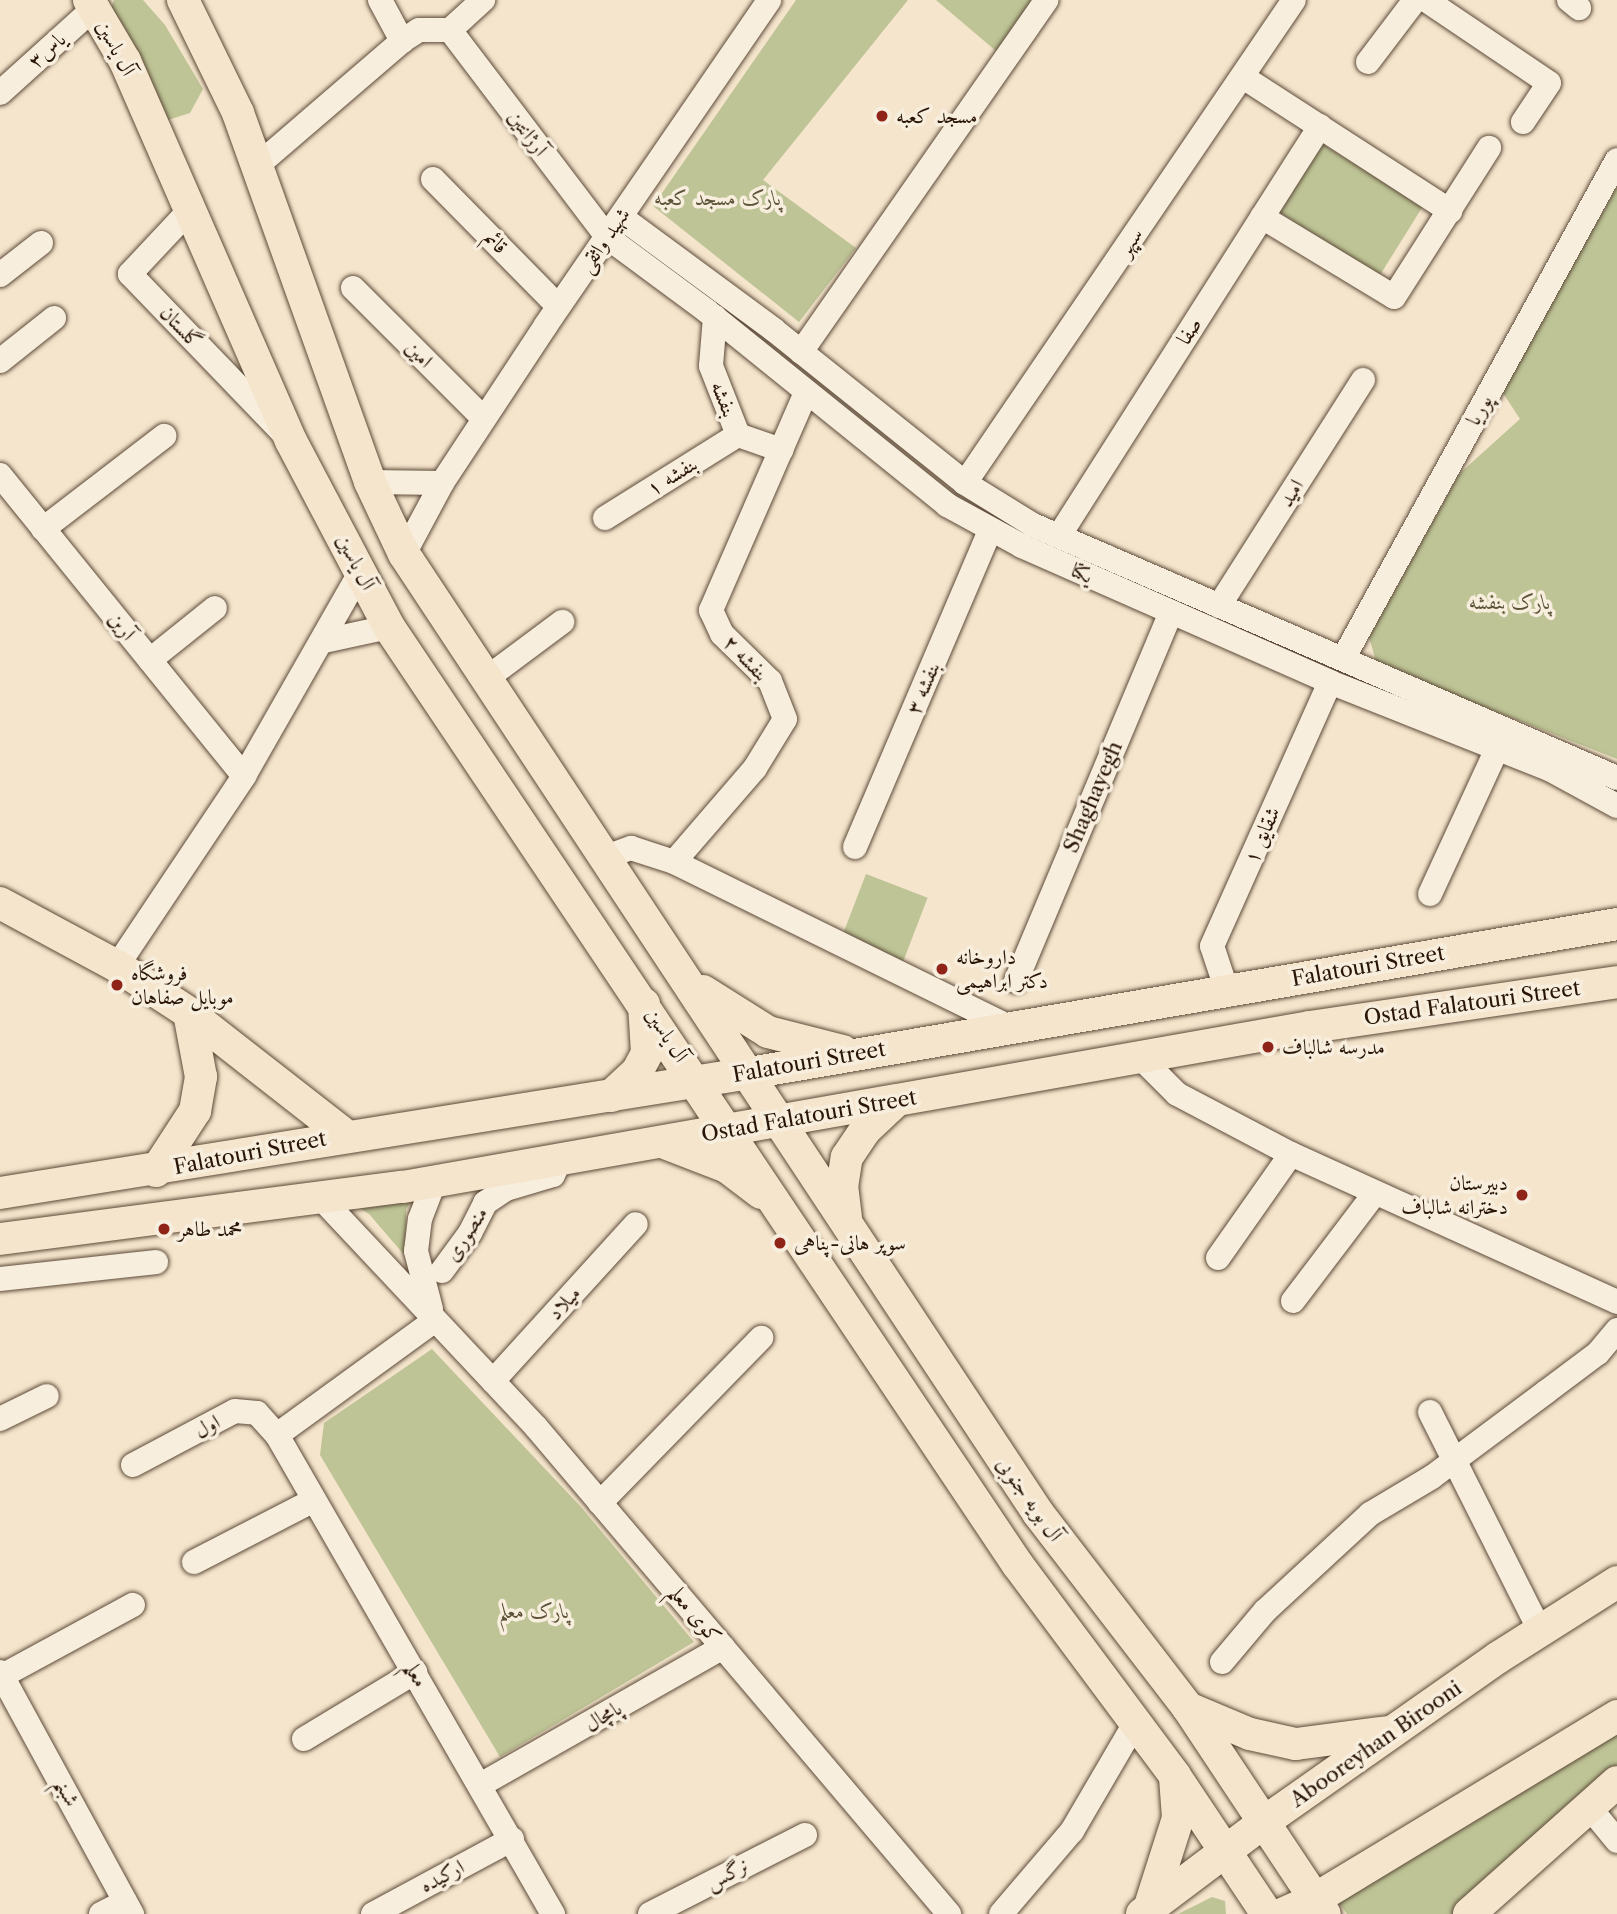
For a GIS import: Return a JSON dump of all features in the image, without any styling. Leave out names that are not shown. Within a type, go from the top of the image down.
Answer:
[{"type":"main road","points":[[183,0],[258,165],[370,482],[404,554],[750,1073]]},
{"type":"main road","name":"آل یاسین","points":[[91,4],[125,61],[188,212],[291,441],[389,627],[597,930],[697,1082]]},
{"type":"main road","points":[[2,907],[117,966],[189,1013],[345,1135]]},
{"type":"main road","points":[[597,930],[605,939],[630,941],[639,932],[639,907]]},
{"type":"main road","name":"Falatouri Street","points":[[0,1193],[156,1171],[345,1135],[697,1082],[1007,1026],[1617,924]]},
{"type":"main road","points":[[690,982],[768,1032],[811,1046],[862,1054]]},
{"type":"main road","name":"Ostad Falatouri Street","points":[[0,1239],[433,1182],[1140,1057],[1617,982]]},
{"type":"main road","points":[[611,1096],[637,1072],[647,1053],[643,999]]},
{"type":"main road","points":[[156,1171],[195,1111],[201,1077],[189,1013]]},
{"type":"main road","name":"آل بویه جنوبی","points":[[750,1073],[1038,1513],[1188,1708],[1320,1906]]},
{"type":"main road","points":[[697,1082],[1018,1565],[1175,1776],[1267,1914]]},
{"type":"main road","points":[[846,1220],[842,1187],[847,1157],[865,1130],[897,1101]]},
{"type":"main road","points":[[661,1142],[727,1167],[781,1208]]},
{"type":"main road","points":[[894,1377],[932,1351]]},
{"type":"main road","name":"Abooreyhan Birooni","points":[[1146,1911],[1264,1822],[1540,1631],[1617,1582]]},
{"type":"main road","points":[[1188,1708],[1250,1734],[1296,1744],[1396,1731]]},
{"type":"main road","points":[[1282,1914],[1320,1906],[1617,1716]]},
{"type":"main road","points":[[1146,1911],[1176,1828],[1175,1776]]},
{"type":"main road","points":[[1469,1914],[1617,1782]]},
{"type":"street","points":[[380,0],[402,41]]},
{"type":"street","points":[[258,165],[402,41],[419,30],[450,30],[483,0]]},
{"type":"street","name":"شهید واثقی","points":[[404,554],[442,483],[558,306],[769,0]]},
{"type":"street","points":[[802,352],[1047,0]]},
{"type":"street","name":"سپهر","points":[[965,483],[1294,0]]},
{"type":"street","points":[[1368,62],[1415,0]]},
{"type":"street","points":[[1426,0],[1549,83],[1522,122]]},
{"type":"street","name":"یاس۳","points":[[0,93],[91,4]]},
{"type":"street","name":"آرژانتین","points":[[450,30],[614,227]]},
{"type":"street","points":[[1243,77],[1450,211]]},
{"type":"street","name":"صفا","points":[[1059,536],[1320,126]]},
{"type":"street","points":[[1262,217],[1394,297],[1489,148]]},
{"type":"street","name":"پوریا","points":[[1343,659],[1617,160]]},
{"type":"street","name":"قائم","points":[[433,179],[558,306]]},
{"type":"street","name":"گلستان","points":[[188,212],[130,274],[291,441]]},
{"type":"street","name":"یکتا","points":[[614,227],[715,307],[806,393],[947,505],[990,530],[1331,682],[1497,749],[1548,757],[1617,778]]},
{"type":"street","points":[[0,275],[41,243]]},
{"type":"street","name":"امین","points":[[353,288],[484,419]]},
{"type":"street","name":"یکتا","points":[[715,307],[802,352],[965,483],[1059,536],[1343,659],[1548,757],[1617,806]]},
{"type":"street","name":"بنفشه","points":[[715,307],[710,366],[738,435],[781,450]]},
{"type":"street","points":[[0,360],[54,318]]},
{"type":"street","name":"امید","points":[[1219,606],[1363,380]]},
{"type":"street","name":"بنفشه ۲","points":[[674,862],[755,768],[785,719],[770,681],[722,634],[711,610],[806,393]]},
{"type":"street","name":"بنفشه ۱","points":[[605,518],[738,435]]},
{"type":"street","points":[[43,529],[164,436]]},
{"type":"street","name":"آرین","points":[[0,475],[244,776]]},
{"type":"street","points":[[370,482],[442,483]]},
{"type":"street","name":"بنفشه ۳","points":[[855,846],[990,530]]},
{"type":"street","points":[[117,966],[244,776],[361,571]]},
{"type":"street","points":[[150,660],[215,608]]},
{"type":"street","name":"Shaghayegh","points":[[1016,981],[1171,612]]},
{"type":"street","points":[[487,678],[562,622]]},
{"type":"street","points":[[324,640],[389,627]]},
{"type":"street","name":"شقایق ۱","points":[[1227,990],[1212,946],[1331,682]]},
{"type":"street","points":[[1430,894],[1497,749]]},
{"type":"street","points":[[606,857],[631,848],[674,862],[1007,1026]]},
{"type":"street","points":[[1140,1057],[1177,1094],[1291,1154],[1617,1302]]},
{"type":"street","points":[[1218,1258],[1291,1154]]},
{"type":"street","name":"منصوری","points":[[442,1271],[470,1233],[485,1203],[506,1189],[553,1175],[560,1160]]},
{"type":"street","name":"کوی معلم","points":[[433,1182],[420,1219],[416,1251],[420,1278],[435,1320]]},
{"type":"street","points":[[1293,1301],[1375,1193]]},
{"type":"street","name":"کوی معلم","points":[[321,1198],[493,1381],[949,1914]]},
{"type":"street","name":"میلاد","points":[[493,1381],[636,1224]]},
{"type":"street","points":[[0,1279],[156,1262]]},
{"type":"street","points":[[277,1435],[435,1320]]},
{"type":"street","points":[[1222,1662],[1265,1611],[1370,1514],[1453,1459],[1598,1353],[1617,1330]]},
{"type":"street","points":[[600,1503],[761,1338]]},
{"type":"street","points":[[0,1419],[47,1396]]},
{"type":"street","name":"اول","points":[[133,1465],[235,1410],[257,1413],[277,1435]]},
{"type":"street","points":[[1430,1412],[1540,1631]]},
{"type":"street","name":"معلم","points":[[277,1435],[482,1784],[553,1914]]},
{"type":"street","points":[[194,1562],[314,1500]]},
{"type":"street","points":[[1,1674],[133,1605]]},
{"type":"street","name":"پامچال","points":[[482,1784],[723,1647]]},
{"type":"street","points":[[304,1739],[415,1672]]},
{"type":"street","name":"شبنم","points":[[1,1674],[129,1908]]},
{"type":"street","points":[[1001,1914],[1073,1830],[1135,1723]]},
{"type":"street","points":[[1589,1807],[1617,1841]]},
{"type":"street","name":"نرگس","points":[[650,1914],[805,1835]]},
{"type":"street","name":"ارکیده","points":[[373,1914],[512,1839]]},
{"type":"street","points":[[101,1914],[129,1908]]},
{"type":"green space","points":[[114,0],[143,0],[165,25],[203,89],[190,113],[168,120],[109,13]]},
{"type":"green space","name":"پارک مسجد کعبه","points":[[796,0],[908,0],[763,180],[856,248],[799,322],[653,206]]},
{"type":"green space","points":[[936,0],[1033,0],[996,51]]},
{"type":"green space","points":[[1321,143],[1423,207],[1380,275],[1278,212]]},
{"type":"green space","name":"پارک بنفشه","points":[[1617,187],[1617,759],[1377,665],[1369,637],[1459,474],[1520,419],[1501,390]]},
{"type":"green space","points":[[866,874],[928,898],[903,961],[842,937]]},
{"type":"green space","points":[[413,1196],[406,1210],[406,1257],[369,1214],[353,1204]]},
{"type":"green space","name":"پارک معلم","points":[[432,1349],[581,1507],[694,1642],[500,1757],[320,1455],[324,1423]]},
{"type":"green space","points":[[1617,1731],[1617,1765],[1453,1914],[1347,1914],[1339,1903]]},
{"type":"green space","points":[[1212,1897],[1225,1901],[1226,1914],[1178,1914]]},
{"type":"place","name":"مسجد کعبه","points":[[882,116]]},
{"type":"place","name":"داروخانه دکتر ابراهیمی","points":[[942,969]]},
{"type":"place","name":"فروشگاه موبایل صفاهان","points":[[117,985]]},
{"type":"place","name":"مدرسه شالباف","points":[[1268,1047]]},
{"type":"place","name":"دبیرستان دخترانه شالباف","points":[[1522,1195]]},
{"type":"place","name":"محمد طاهر","points":[[164,1229]]},
{"type":"place","name":"سوپر هانی-پناهی","points":[[780,1243]]}]
